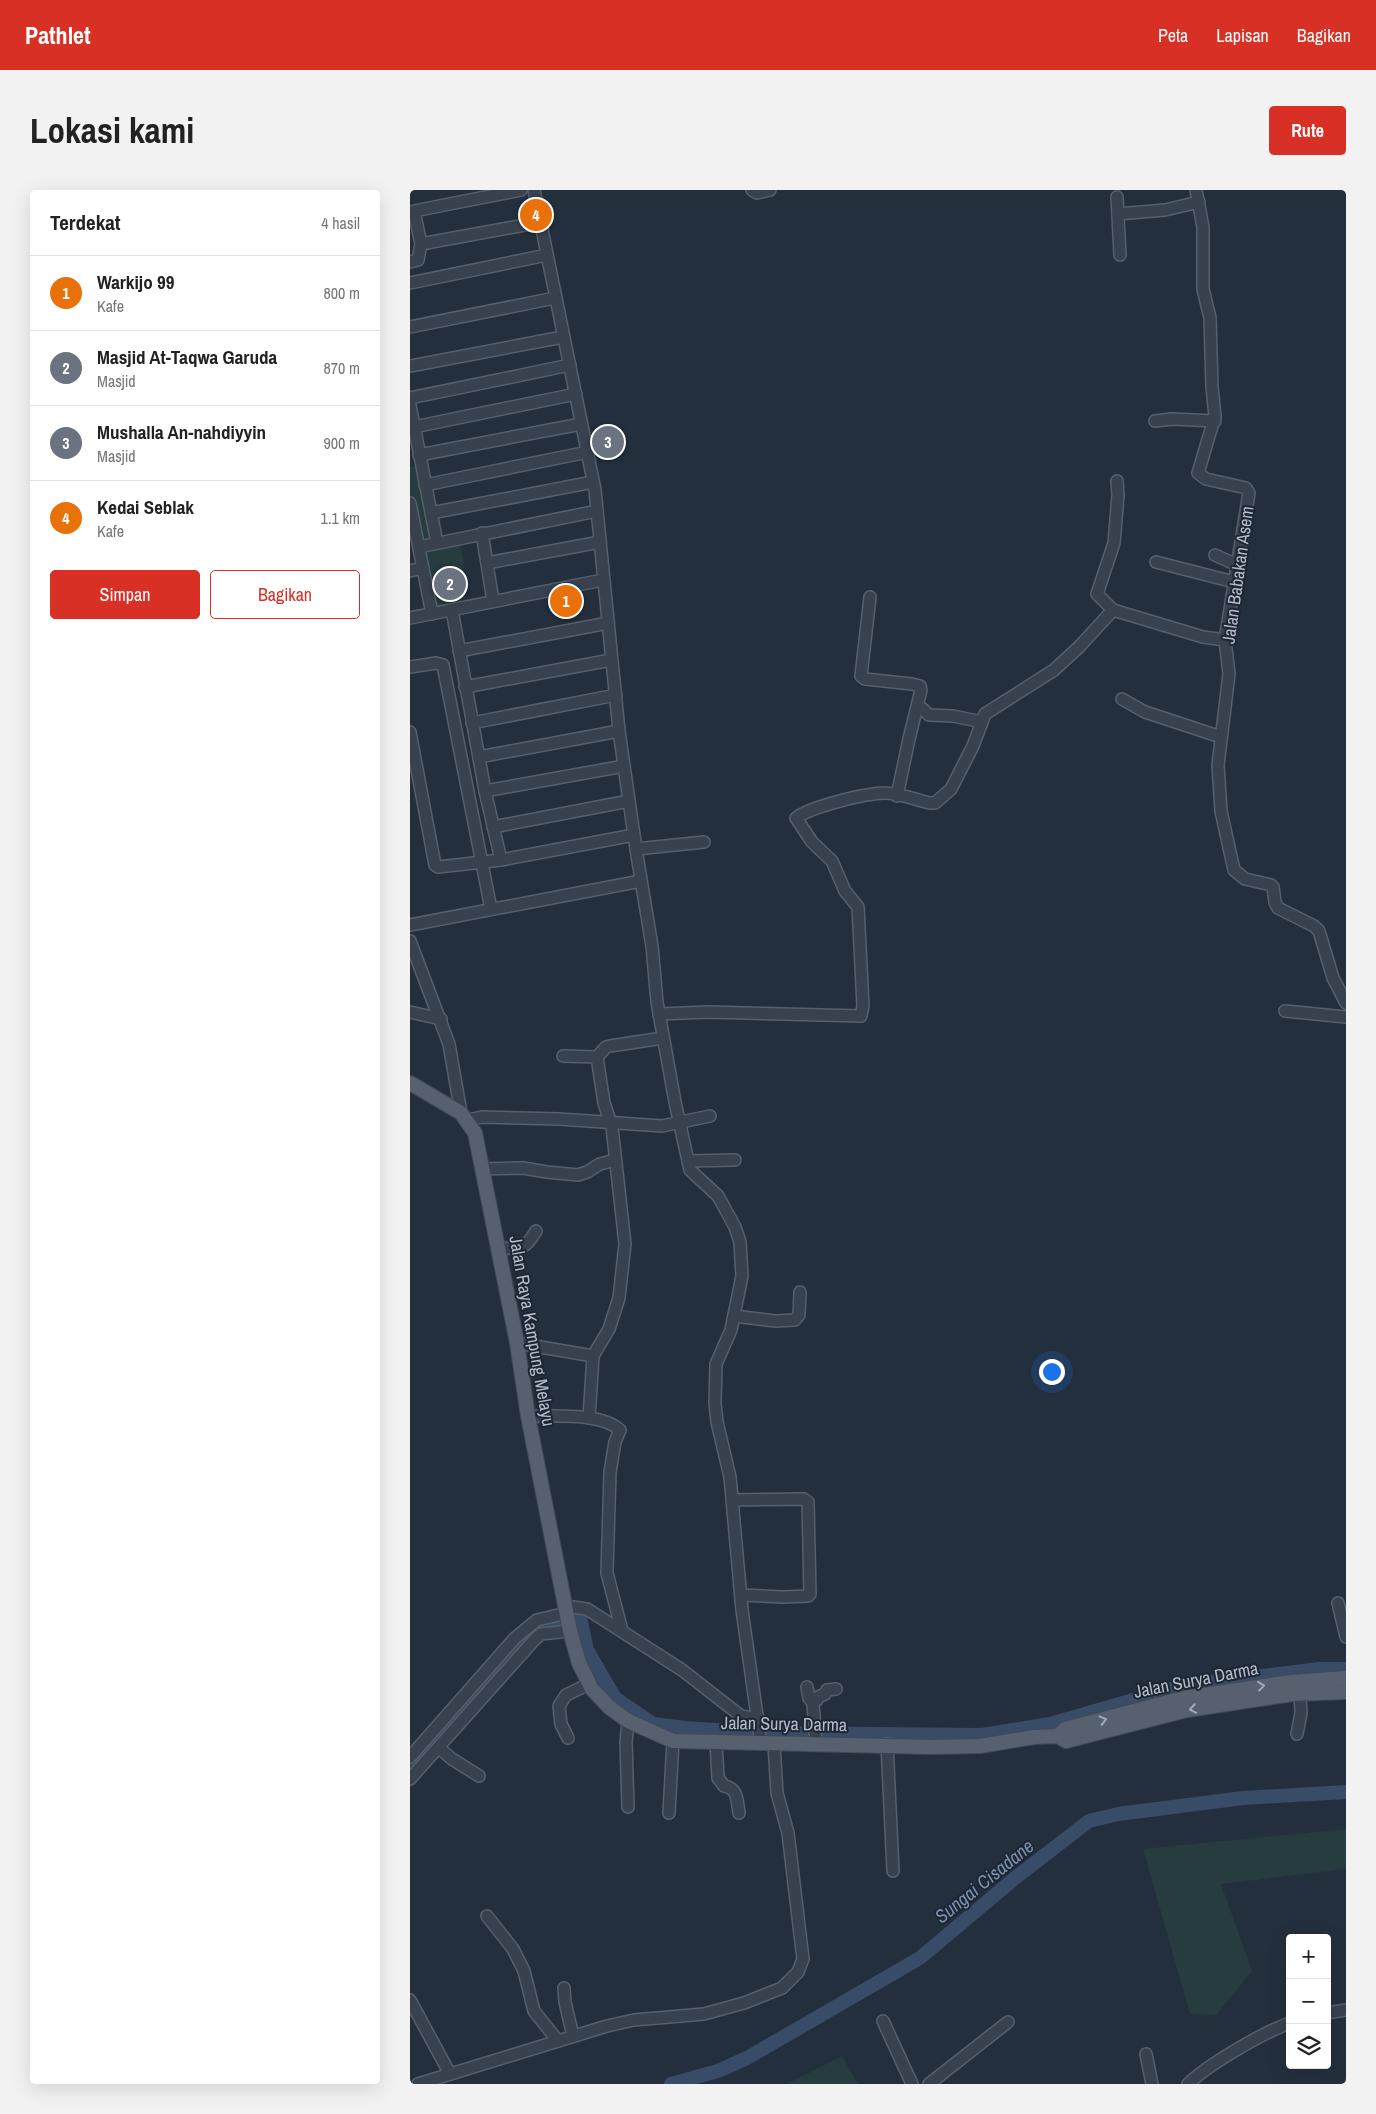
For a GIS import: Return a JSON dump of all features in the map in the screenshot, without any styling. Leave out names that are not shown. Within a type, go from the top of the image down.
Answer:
[{"type":"main road","points":[[410,1083],[464,1116]]},
{"type":"main road","name":"Jalan Raya Kampung Melayu","points":[[464,1116],[474,1133],[482,1169],[517,1343],[528,1416],[568,1619]]},
{"type":"main road","name":"Jalan Surya Darma","points":[[568,1619],[579,1663],[589,1684],[610,1707],[628,1722],[673,1741],[766,1743],[815,1738],[887,1744],[980,1746],[1034,1736],[1058,1736],[1066,1741],[1187,1710],[1300,1694],[1346,1692]]},
{"type":"main road","name":"Jalan Surya Darma","points":[[1058,1736],[1065,1730],[1184,1698],[1291,1682],[1346,1678]]},
{"type":"street","points":[[410,262],[418,260],[421,244],[414,212],[521,190]]},
{"type":"street","points":[[418,2084],[573,2036],[634,2020],[704,2014],[736,2006],[782,1988],[798,1972],[803,1959],[788,1833],[760,1724],[741,1595],[730,1477],[717,1422],[716,1364],[726,1345],[742,1276],[740,1242],[735,1227],[718,1196],[692,1172],[688,1161],[663,1038],[655,987],[652,946],[619,731],[593,482],[534,190]]},
{"type":"street","points":[[752,190],[757,193],[770,190]]},
{"type":"street","name":"Jalan Babakan Asem","points":[[1196,190],[1204,234],[1203,289],[1210,318],[1215,421],[1198,473],[1206,479],[1246,488],[1249,491],[1225,640],[1228,674],[1218,765],[1218,788],[1225,833],[1234,870],[1245,879],[1271,885],[1278,908],[1314,926],[1318,931],[1333,978],[1346,1003]]},
{"type":"street","points":[[1117,197],[1120,255]]},
{"type":"street","points":[[1118,214],[1165,210],[1199,202]]},
{"type":"street","points":[[421,244],[541,222]]},
{"type":"street","points":[[410,283],[547,255]]},
{"type":"street","points":[[410,327],[556,298]]},
{"type":"street","points":[[410,366],[563,337]]},
{"type":"street","points":[[410,398],[570,365]]},
{"type":"street","points":[[414,427],[576,394]]},
{"type":"street","points":[[410,405],[437,543]]},
{"type":"street","points":[[1154,421],[1172,419],[1215,421]]},
{"type":"street","points":[[419,455],[582,424]]},
{"type":"street","points":[[425,485],[588,452]]},
{"type":"street","points":[[1117,481],[1118,495],[1114,543],[1098,594],[1113,610],[1203,636],[1225,640]]},
{"type":"street","points":[[431,513],[593,482]]},
{"type":"street","points":[[410,502],[432,614]]},
{"type":"street","points":[[419,547],[597,511]]},
{"type":"street","points":[[482,533],[493,601]]},
{"type":"street","points":[[487,563],[600,542]]},
{"type":"street","points":[[1214,555],[1237,564]]},
{"type":"street","points":[[1156,562],[1234,582]]},
{"type":"street","points":[[410,571],[423,568]]},
{"type":"street","points":[[410,618],[603,580]]},
{"type":"street","points":[[870,597],[861,676],[865,679],[920,686],[921,690],[908,739],[897,796]]},
{"type":"street","points":[[452,610],[485,791],[501,860]]},
{"type":"street","points":[[659,1014],[709,1012],[860,1016],[863,1006],[858,907],[844,891],[832,861],[812,842],[796,818],[805,813],[845,800],[886,793],[935,803],[951,789],[959,776],[974,746],[985,714],[1054,670],[1079,647],[1113,610]]},
{"type":"street","points":[[459,651],[608,623]]},
{"type":"street","points":[[449,701],[466,692],[611,660]]},
{"type":"street","points":[[410,668],[441,663],[491,909]]},
{"type":"street","points":[[472,723],[616,695]]},
{"type":"street","points":[[1122,699],[1145,712],[1220,737]]},
{"type":"street","points":[[918,705],[929,715],[953,716],[982,722]]},
{"type":"street","points":[[479,757],[619,731]]},
{"type":"street","points":[[410,732],[413,763],[438,867],[501,860],[634,835]]},
{"type":"street","points":[[485,791],[624,766]]},
{"type":"street","points":[[493,827],[629,801]]},
{"type":"street","points":[[636,849],[704,842]]},
{"type":"street","points":[[410,924],[641,880]]},
{"type":"street","points":[[410,941],[449,1044],[464,1116],[662,1126],[710,1116]]},
{"type":"street","points":[[1285,1011],[1346,1017]]},
{"type":"street","points":[[410,1012],[440,1019]]},
{"type":"street","points":[[563,1056],[597,1057],[606,1047],[663,1038]]},
{"type":"street","points":[[589,1418],[594,1356],[609,1330],[622,1287],[625,1244],[610,1122],[604,1103],[597,1057]]},
{"type":"street","points":[[482,1169],[523,1168],[578,1175],[600,1164],[615,1160]]},
{"type":"street","points":[[688,1161],[735,1160]]},
{"type":"street","points":[[498,1248],[523,1248],[530,1242],[536,1231]]},
{"type":"street","points":[[734,1316],[775,1321],[795,1320],[799,1315],[800,1292]]},
{"type":"street","points":[[517,1343],[594,1356]]},
{"type":"street","points":[[528,1416],[589,1418],[606,1421],[620,1430],[615,1442],[610,1472],[607,1573],[622,1631]]},
{"type":"street","points":[[732,1500],[800,1498],[808,1502],[810,1594],[783,1597],[741,1595]]},
{"type":"street","points":[[1338,1603],[1346,1637]]},
{"type":"street","points":[[410,1779],[535,1639],[587,1609],[708,1689],[741,1716],[760,1724]]},
{"type":"street","points":[[410,1757],[516,1638],[537,1620],[568,1619]]},
{"type":"street","points":[[568,1738],[561,1724],[559,1706],[566,1695],[589,1684]]},
{"type":"street","points":[[807,1687],[809,1698],[812,1701],[815,1738]]},
{"type":"street","points":[[812,1701],[816,1700],[818,1696],[825,1694],[827,1690],[836,1689]]},
{"type":"street","points":[[1297,1734],[1301,1713],[1300,1694]]},
{"type":"street","points":[[628,1722],[626,1742],[628,1808]]},
{"type":"street","points":[[669,1813],[673,1741]]},
{"type":"street","points":[[716,1742],[718,1778],[724,1786],[731,1787],[734,1791],[739,1813]]},
{"type":"street","points":[[887,1744],[893,1871]]},
{"type":"street","points":[[439,1748],[452,1759],[479,1776]]},
{"type":"street","points":[[487,1916],[513,1949],[524,1971],[534,2011],[558,2041]]},
{"type":"street","points":[[564,1988],[565,2002],[573,2036]]},
{"type":"street","points":[[410,2000],[450,2074]]},
{"type":"street","points":[[1331,2012],[1346,2010]]},
{"type":"street","points":[[883,2021],[912,2084]]},
{"type":"street","points":[[929,2084],[1008,2022]]},
{"type":"street","points":[[1188,2084],[1231,2055],[1277,2028],[1287,2024]]},
{"type":"street","points":[[1146,2054],[1152,2084]]},
{"type":"green space","points":[[420,466],[436,543],[418,546],[410,502],[410,467]]},
{"type":"green space","points":[[460,541],[466,605],[434,611],[421,548]]},
{"type":"green space","points":[[1346,1829],[1346,1869],[1221,1884],[1252,1971],[1216,2015],[1190,2014],[1143,1849]]},
{"type":"green space","points":[[842,2056],[858,2084],[787,2084]]},
{"type":"waterway","points":[[410,1771],[517,1642],[547,1623],[580,1618],[587,1650],[615,1698],[653,1724],[759,1733],[982,1735],[1050,1724],[1182,1686],[1319,1669],[1346,1669]]},
{"type":"waterway","name":"Sungai Cisadane","points":[[671,2084],[718,2071],[747,2058],[920,1958],[1015,1878],[1089,1821],[1118,1814],[1243,1798],[1346,1792]]},
{"type":"place","name":"Kedai Seblak","points":[[536,215]]},
{"type":"place","name":"Mushalla An-nahdiyyin","points":[[608,442]]},
{"type":"place","name":"Masjid At-Taqwa Garuda","points":[[450,584]]},
{"type":"place","name":"Warkijo 99","points":[[566,601]]}]
